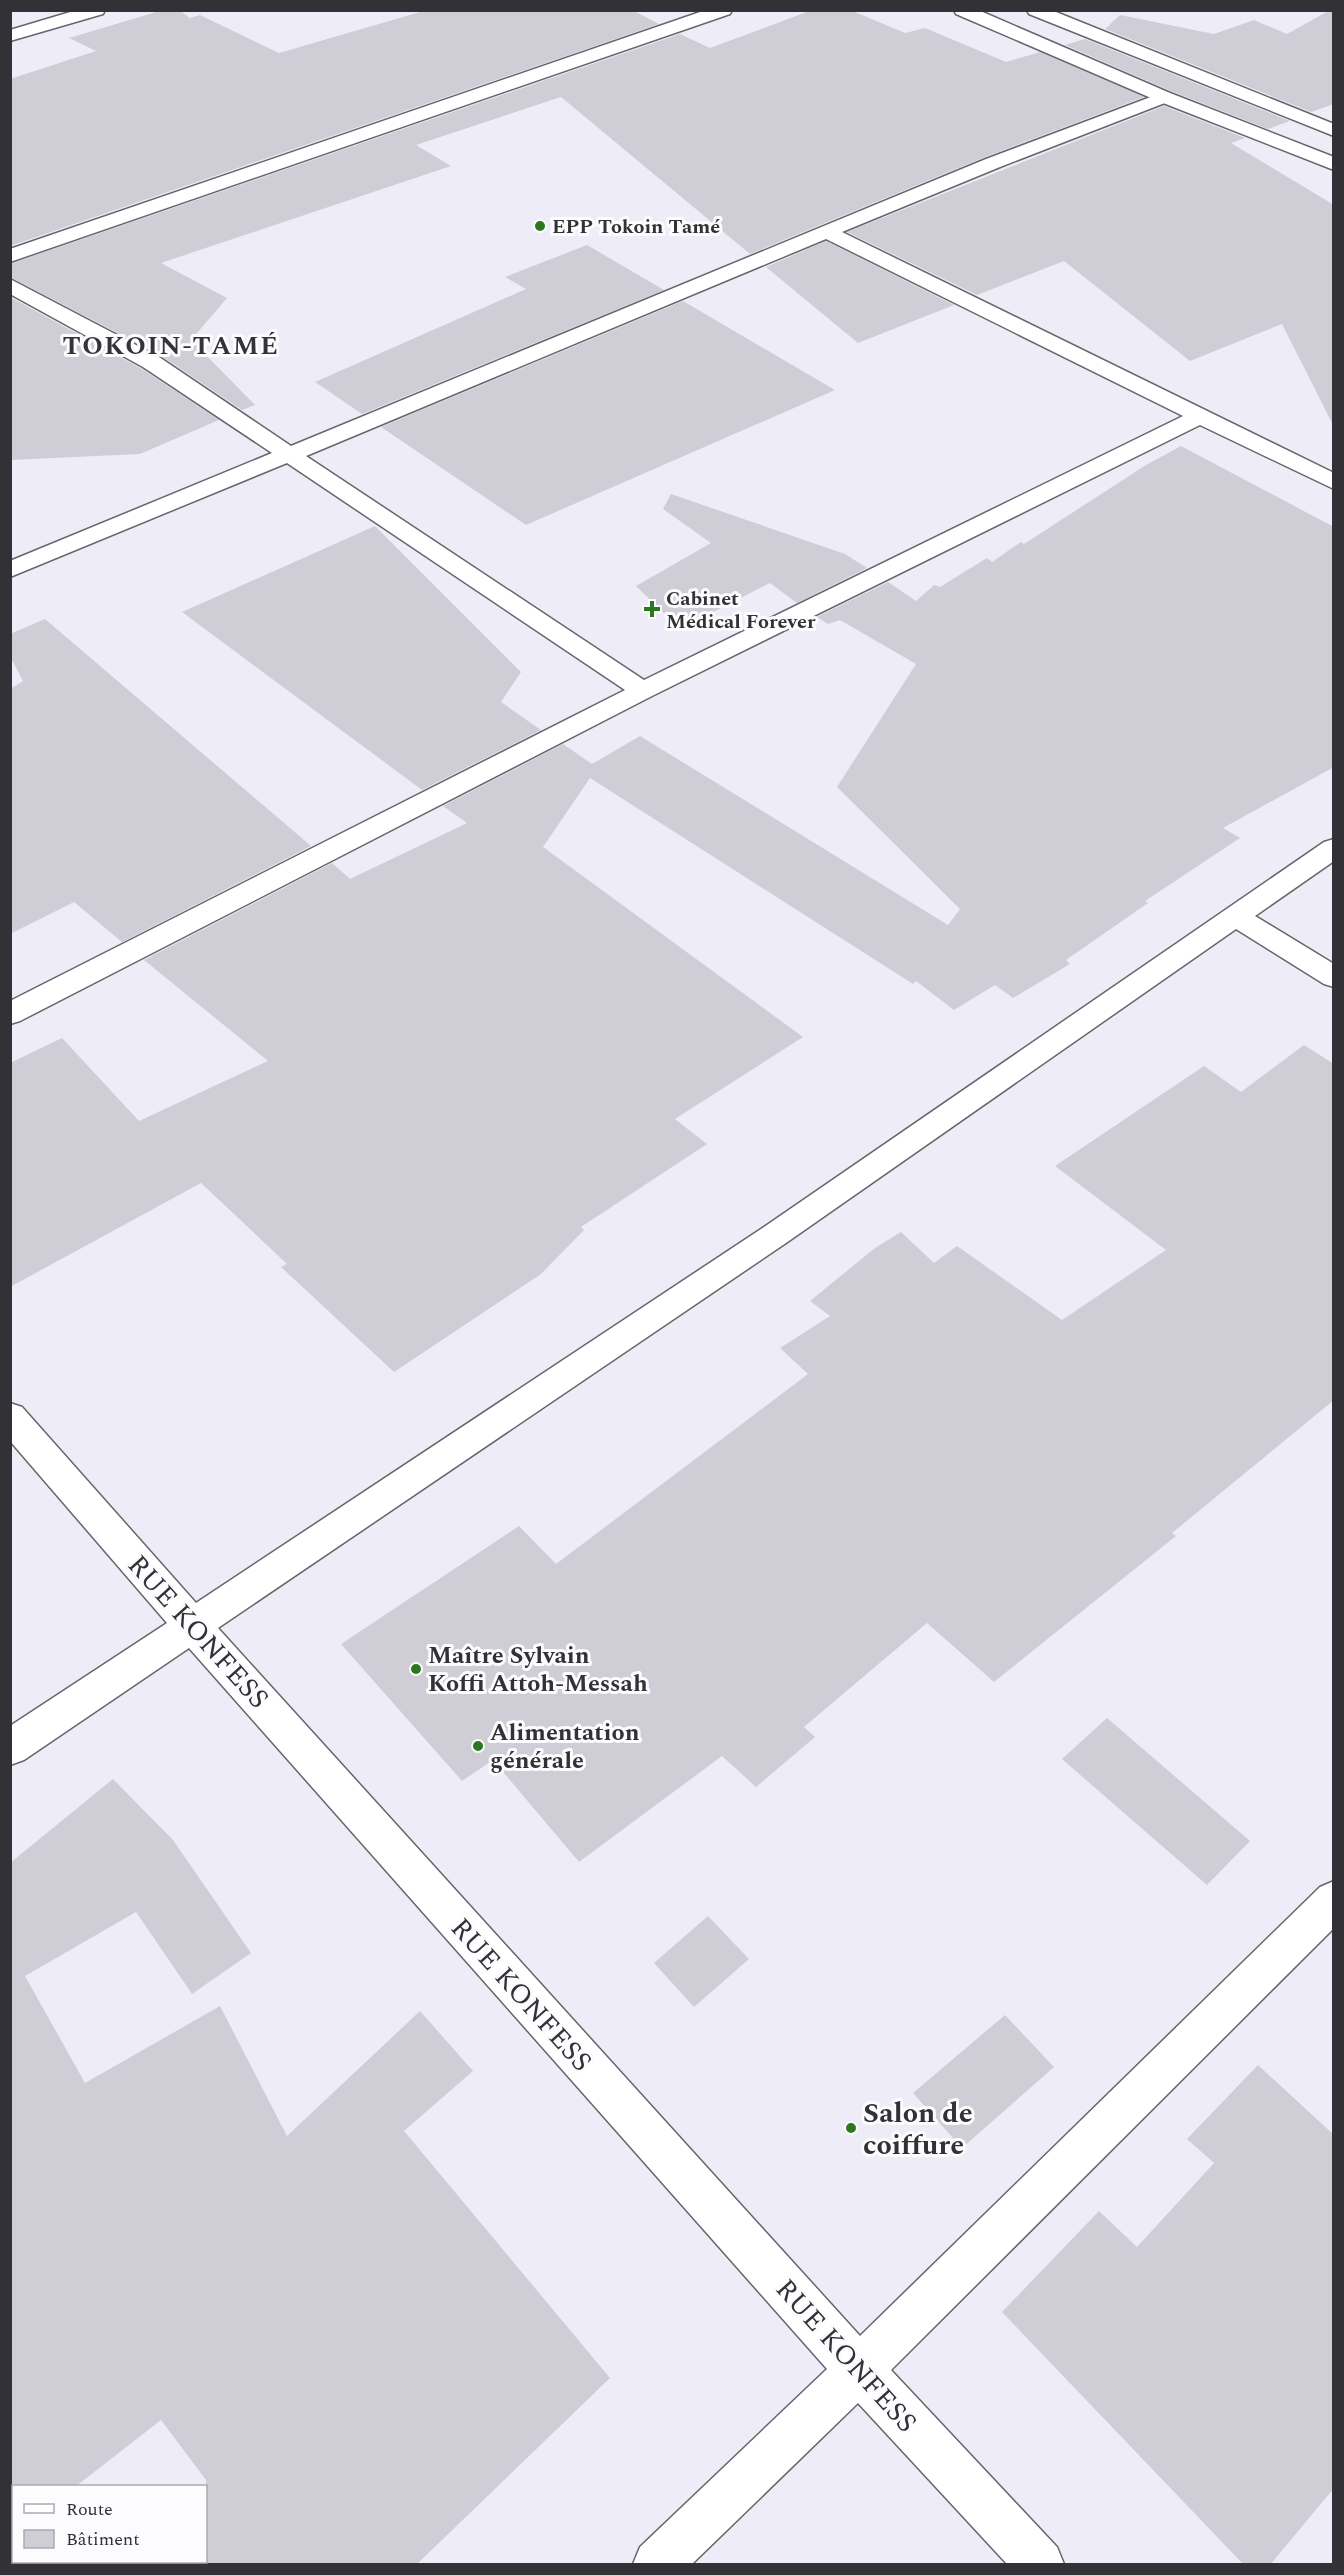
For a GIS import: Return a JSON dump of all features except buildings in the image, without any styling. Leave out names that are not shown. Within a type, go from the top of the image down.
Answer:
[{"type":"street","points":[[10,36],[97,10]]},
{"type":"street","points":[[10,256],[724,10]]},
{"type":"street","points":[[962,10],[1164,97],[1334,164]]},
{"type":"street","points":[[1035,10],[1334,131]]},
{"type":"street","points":[[10,570],[993,163],[1164,97]]},
{"type":"street","points":[[826,232],[1334,482]]},
{"type":"street","points":[[10,285],[151,362],[643,691]]},
{"type":"street","points":[[10,1014],[643,691],[1199,417]]},
{"type":"street","points":[[10,1748],[775,1235],[1334,848]]},
{"type":"street","points":[[1235,916],[1334,977]]},
{"type":"street","name":"RUE KONFESS","points":[[10,1417],[859,2370],[1040,2565]]},
{"type":"street","points":[[657,2565],[859,2370],[1334,1900]]},
{"type":"place","name":"EPP Tokoin Tamé","points":[[540,226]]},
{"type":"place","name":"Cabinet Médical Forever","points":[[652,609]]},
{"type":"place","name":"Maître Sylvain Koffi Attoh-Messah","points":[[416,1669]]},
{"type":"place","name":"Alimentation générale","points":[[478,1746]]},
{"type":"place","name":"Salon de coiffure","points":[[851,2128]]},
{"type":"district","name":"TOKOIN-TAMÉ","points":[[171,345]]}]
